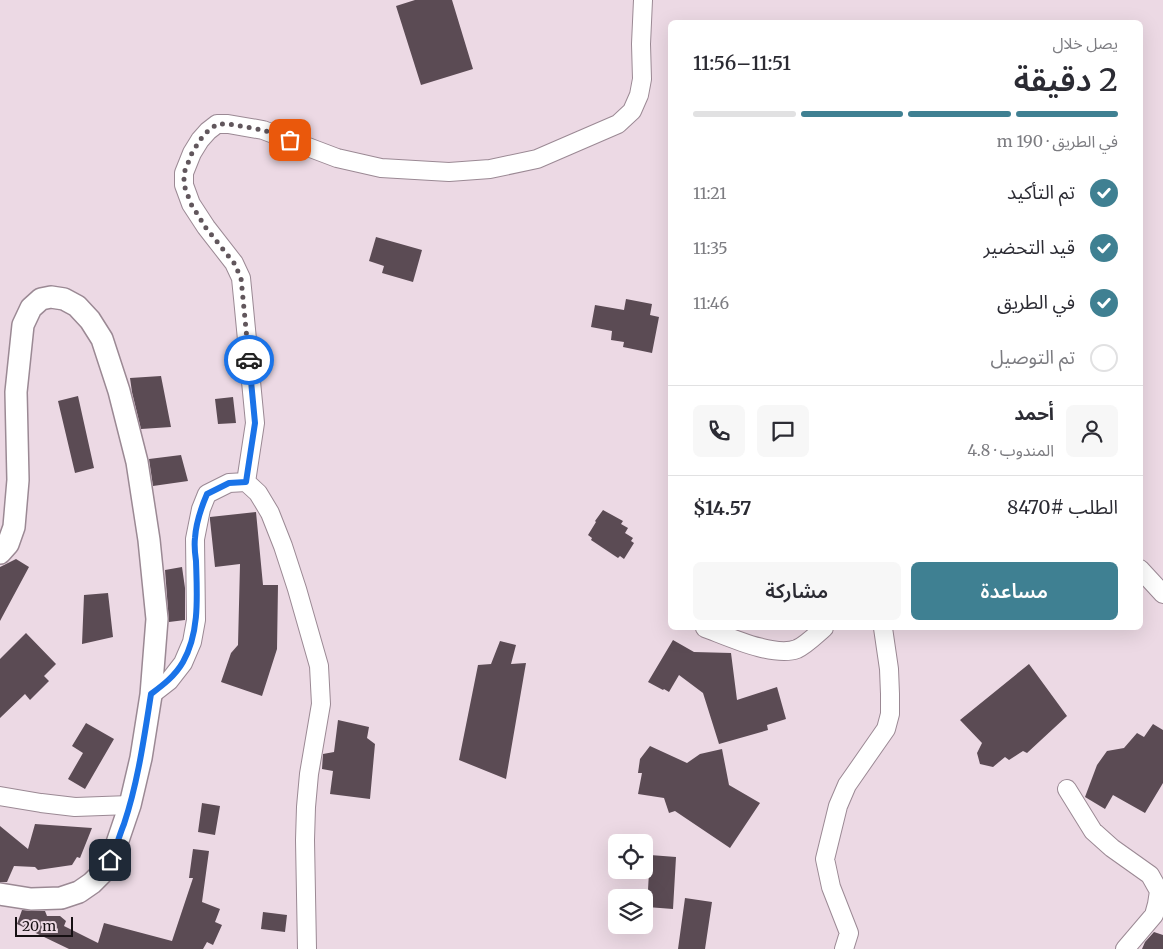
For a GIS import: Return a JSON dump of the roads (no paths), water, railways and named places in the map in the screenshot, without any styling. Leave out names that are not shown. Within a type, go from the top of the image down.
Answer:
[{"type":"street","points":[[246,482],[255,423],[241,278],[234,263],[206,228],[191,204],[184,185],[184,173],[192,153],[200,140],[217,124],[228,124],[263,130],[337,158],[381,168],[449,172],[490,168],[537,159],[576,144],[618,124],[632,111],[639,95],[642,79],[643,0]]},
{"type":"street","points":[[0,553],[8,544],[14,527],[18,480],[16,392],[23,325],[31,308],[41,299],[51,297],[64,299],[77,306],[90,320],[102,339],[119,391],[137,462],[149,540],[157,619],[151,694],[141,758],[130,806],[115,849],[104,871],[79,892],[62,898],[31,899],[0,894]]},
{"type":"street","points":[[151,694],[169,681],[183,663],[192,642],[196,620],[195,539],[201,510],[207,494],[229,483],[246,482],[258,493],[270,513],[280,538],[319,666],[321,704],[309,774],[306,816],[307,949]]},
{"type":"street","points":[[1143,572],[1163,594]]},
{"type":"street","points":[[710,630],[776,652],[797,649],[822,630]]},
{"type":"street","points":[[844,949],[849,932],[831,888],[825,859],[838,806],[847,785],[886,729],[890,714],[889,669],[883,630]]},
{"type":"street","points":[[1067,789],[1093,831],[1112,848],[1150,875],[1159,891],[1158,904],[1154,915],[1126,949]]},
{"type":"street","points":[[0,796],[75,807],[130,806]]}]
